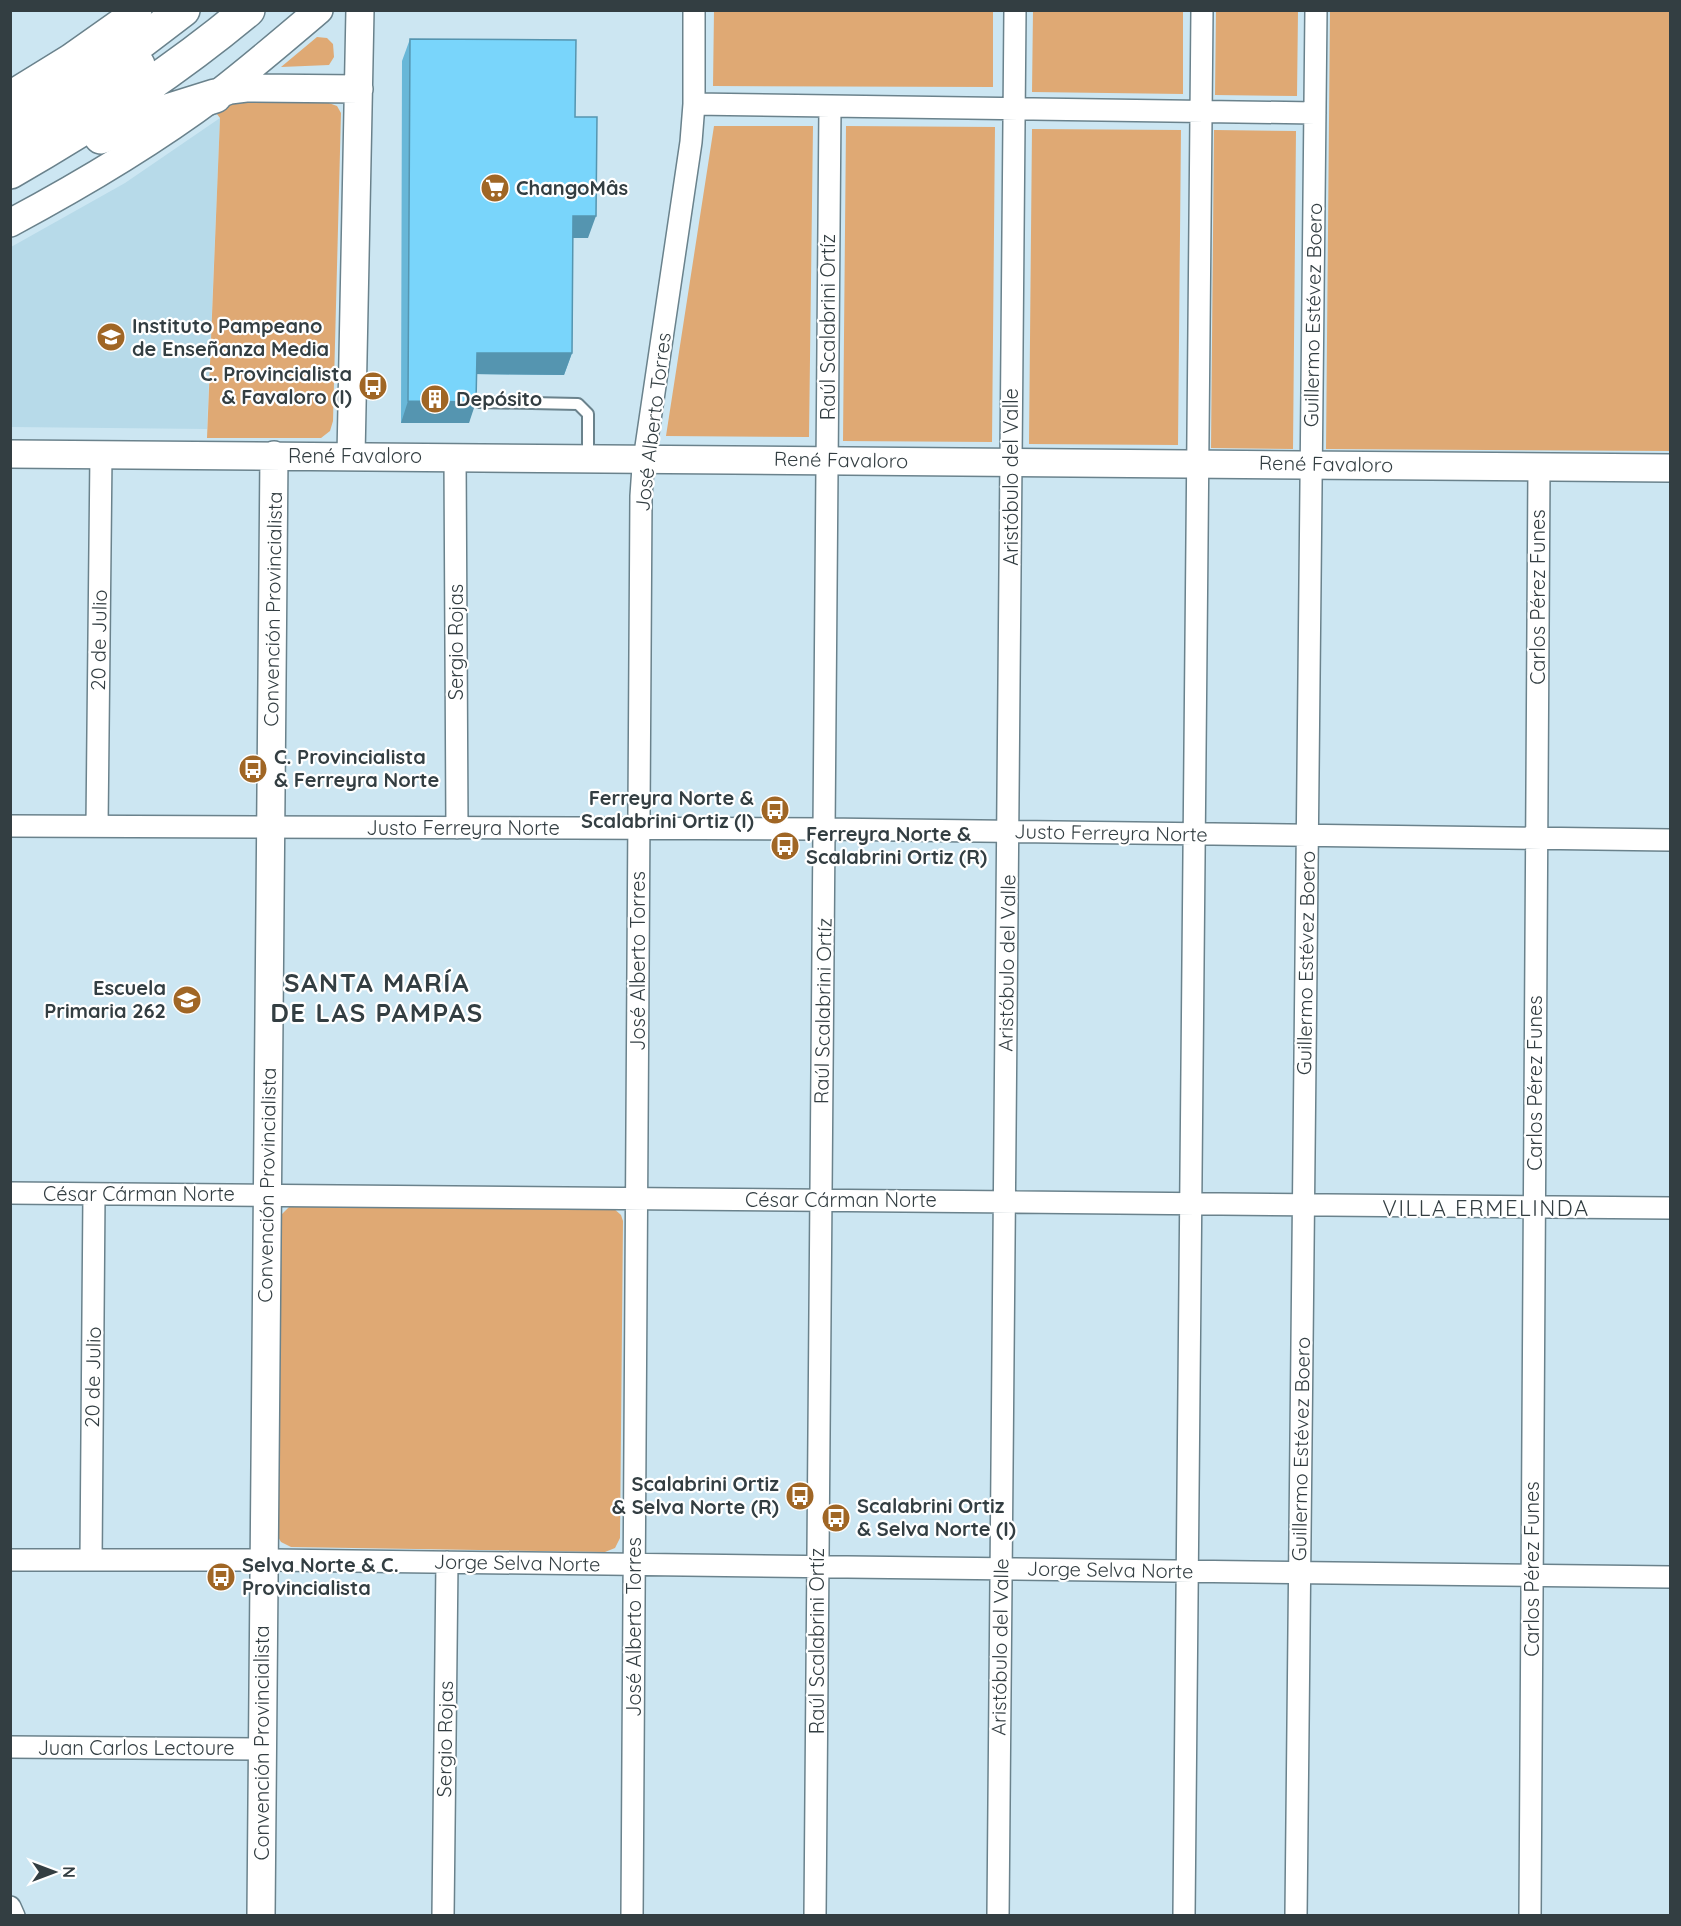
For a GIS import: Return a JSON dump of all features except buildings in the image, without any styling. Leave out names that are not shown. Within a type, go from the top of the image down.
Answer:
[{"type":"highway","points":[[10,109],[71,88],[141,42],[183,10]]},
{"type":"highway","points":[[10,145],[129,71],[212,10]]},
{"type":"highway","points":[[10,172],[75,134],[141,91],[248,10]]},
{"type":"highway","points":[[10,189],[123,126],[215,96]]},
{"type":"street","points":[[10,95],[70,58],[138,10]]},
{"type":"street","points":[[10,223],[137,149],[215,96],[319,10]]},
{"type":"street","points":[[351,456],[360,10]]},
{"type":"street","name":"José Alberto Torres","points":[[632,1916],[641,496],[689,154],[694,104],[694,10]]},
{"type":"street","name":"Aristóbulo del Valle","points":[[998,1916],[1015,10]]},
{"type":"street","points":[[1184,1916],[1202,10]]},
{"type":"street","name":"Guillermo Estévez Boero","points":[[1296,1916],[1316,10]]},
{"type":"street","points":[[215,96],[230,90],[246,88],[359,88]]},
{"type":"street","points":[[694,104],[1315,112]]},
{"type":"street","name":"Raúl Scalabrini Ortíz","points":[[815,1916],[830,106]]},
{"type":"street","name":"René Favaloro","points":[[10,454],[1671,468]]},
{"type":"street","name":"20 de Julio","points":[[97,826],[101,454]]},
{"type":"street","name":"Convención Provincialista","points":[[261,1916],[274,455]]},
{"type":"street","name":"Sergio Rojas","points":[[455,456],[457,828]]},
{"type":"street","name":"Carlos Pérez Funes","points":[[1530,1916],[1539,467]]},
{"type":"street","name":"Justo Ferreyra Norte","points":[[10,826],[824,829],[1671,840]]},
{"type":"street","name":"César Cárman Norte","points":[[10,1193],[1671,1208]]},
{"type":"street","name":"20 de Julio","points":[[91,1560],[94,1194]]},
{"type":"street","name":"Jorge Selva Norte","points":[[10,1560],[264,1560],[1671,1577]]},
{"type":"street","name":"Sergio Rojas","points":[[443,1916],[447,1562]]},
{"type":"street","name":"Juan Carlos Lectoure","points":[[10,1747],[262,1749]]},
{"type":"street","points":[[10,1907],[14,1916]]},
{"type":"lane","points":[[479,402],[578,404],[588,414],[588,458]]},
{"type":"shaded area","points":[[1216,10],[1298,11],[1297,96],[1215,95]]},
{"type":"shaded area","points":[[714,11],[993,11],[993,87],[713,86]]},
{"type":"shaded area","points":[[1033,11],[1183,11],[1183,94],[1032,92]]},
{"type":"shaded area","points":[[1330,11],[1670,11],[1670,451],[1326,449]]},
{"type":"shaded area","points":[[317,37],[327,38],[333,44],[334,57],[329,65],[281,67]]},
{"type":"shaded area","points":[[233,102],[326,102],[337,106],[341,113],[333,421],[330,431],[321,438],[207,438],[220,118],[213,109]]},
{"type":"shaded area","name":"Instituto Pampeano de Enseñanza Media","points":[[220,118],[207,429],[11,427],[11,247],[125,183]]},
{"type":"shaded area","points":[[714,126],[813,126],[809,437],[666,436]]},
{"type":"shaded area","points":[[846,126],[995,127],[992,442],[843,441]]},
{"type":"shaded area","points":[[1032,129],[1181,130],[1178,445],[1029,444]]},
{"type":"shaded area","points":[[1214,130],[1296,131],[1293,449],[1211,448]]},
{"type":"shaded area","points":[[290,1206],[612,1207],[621,1215],[623,1221],[620,1538],[615,1548],[605,1552],[291,1547],[281,1542],[277,1535],[281,1215]]},
{"type":"place","name":"ChangoMâs","points":[[495,188]]},
{"type":"place","name":"Instituto Pampeano de Enseñanza Media","points":[[111,337]]},
{"type":"place","name":"C. Provincialista & Favaloro (I)","points":[[373,386]]},
{"type":"place","name":"Depósito","points":[[435,399]]},
{"type":"place","name":"C. Provincialista & Ferreyra Norte","points":[[253,769]]},
{"type":"place","name":"Ferreyra Norte & Scalabrini Ortiz (I)","points":[[775,810]]},
{"type":"place","name":"Ferreyra Norte & Scalabrini Ortiz (R)","points":[[785,846]]},
{"type":"place","name":"Escuela Primaria 262","points":[[187,1000]]},
{"type":"place","name":"Scalabrini Ortiz & Selva Norte (R)","points":[[800,1496]]},
{"type":"place","name":"Scalabrini Ortiz & Selva Norte (I)","points":[[836,1518]]},
{"type":"place","name":"Selva Norte & C. Provincialista","points":[[221,1577]]},
{"type":"district","name":"SANTA MARÍA DE LAS PAMPAS","points":[[377,998]]},
{"type":"district","name":"VILLA ERMELINDA","points":[[1486,1208]]}]
